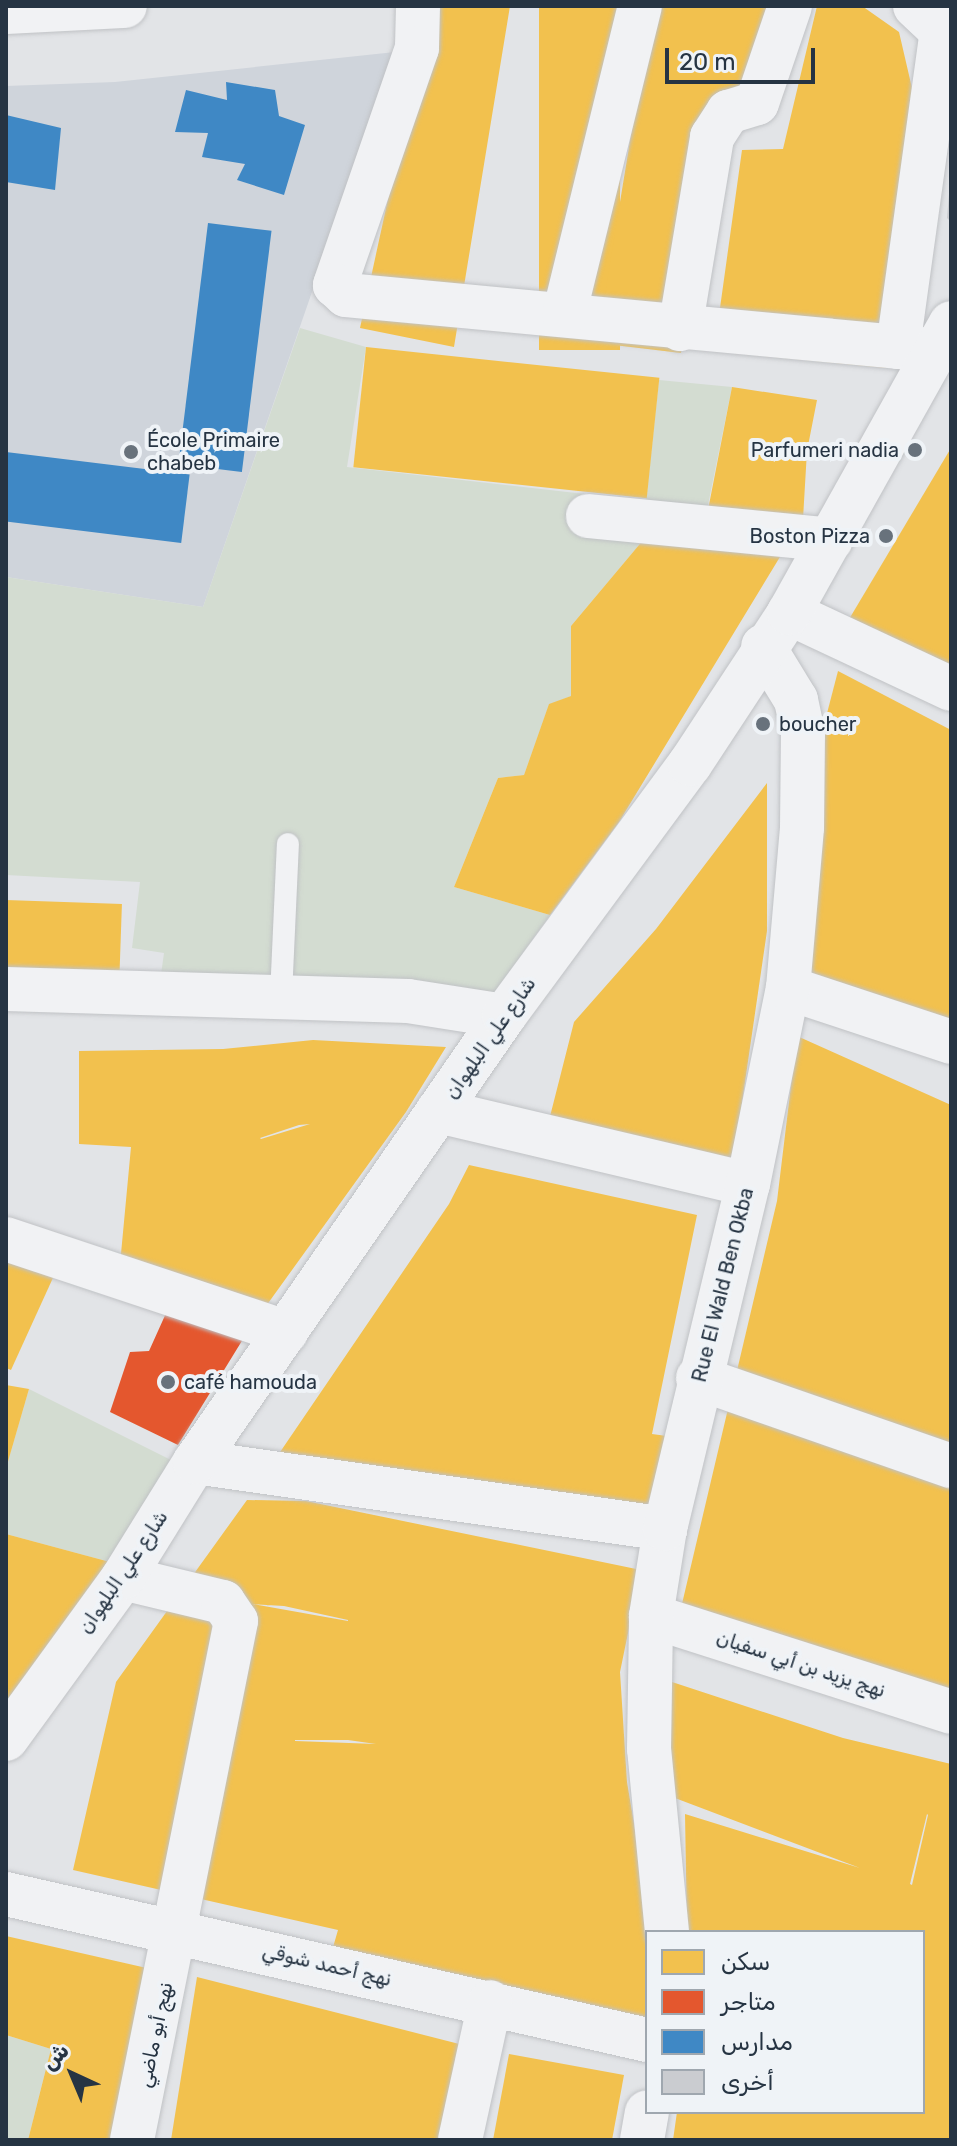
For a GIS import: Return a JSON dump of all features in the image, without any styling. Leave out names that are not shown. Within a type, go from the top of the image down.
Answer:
[{"type":"street","points":[[6,12],[125,6]]},
{"type":"street","points":[[418,6],[417,48],[335,285],[363,300],[564,315],[680,329],[929,341],[936,26]]},
{"type":"street","points":[[564,315],[640,6]]},
{"type":"street","points":[[680,329],[712,137],[728,112],[757,103],[790,6]]},
{"type":"street","name":"شارع علي البلهوان","points":[[6,1739],[123,1578],[195,1462],[504,1016],[690,764],[831,540],[929,341]]},
{"type":"street","points":[[588,516],[831,540]]},
{"type":"street","points":[[776,629],[951,689]]},
{"type":"street","name":"Rue El Wald Ben Okba","points":[[667,1930],[649,1749],[651,1616],[665,1529],[698,1378],[748,1184],[788,988],[802,827],[803,733],[776,629]]},
{"type":"street","points":[[788,988],[951,1042]]},
{"type":"street","points":[[6,989],[408,1001],[504,1016]]},
{"type":"street","points":[[438,1111],[748,1184]]},
{"type":"street","points":[[6,1239],[286,1332]]},
{"type":"street","points":[[698,1378],[951,1466]]},
{"type":"street","points":[[195,1462],[665,1529]]},
{"type":"street","name":"نهج أبو ماضي","points":[[123,1578],[223,1602],[236,1621],[177,1931],[132,2140]]},
{"type":"street","name":"نهج يزيد بن أبي سفيان","points":[[651,1616],[951,1712]]},
{"type":"street","name":"نهج أحمد شوقي","points":[[6,1894],[645,2040]]},
{"type":"street","points":[[460,2140],[490,2002]]},
{"type":"street","points":[[642,2140],[647,2114]]},
{"type":"lane","points":[[281,996],[288,844]]},
{"type":"shaded area","name":"École Primaire chabeb","points":[[395,52],[203,607],[6,577],[6,86],[115,82]]},
{"type":"shaded area","points":[[300,328],[366,347],[347,467],[646,501],[659,380],[732,387],[707,510],[644,539],[571,626],[571,696],[549,705],[524,775],[498,778],[454,887],[550,915],[490,999],[159,989],[164,953],[132,948],[140,882],[6,875],[6,577],[203,607]]},
{"type":"shaded area","points":[[29,1389],[173,1461],[121,1565],[6,1534],[6,1468]]},
{"type":"shaded area","points":[[6,2035],[51,2049],[28,2140],[6,2140]]},
{"type":"building: سكن","points":[[440,6],[510,6],[454,347],[360,328],[391,185],[435,44]]},
{"type":"building: سكن","points":[[539,6],[620,6],[620,350],[539,350]]},
{"type":"building: سكن","points":[[652,6],[794,6],[716,125],[681,353],[597,343]]},
{"type":"building: سكن","points":[[817,6],[862,6],[899,32],[915,101],[886,368],[714,351],[742,150],[783,149]]},
{"type":"building: سكن","points":[[366,347],[659,378],[647,498],[353,467]]},
{"type":"building: سكن","points":[[732,387],[817,400],[807,451],[803,519],[619,822],[550,915],[454,887],[498,778],[524,775],[549,704],[571,696],[571,626],[644,539],[708,510]]},
{"type":"building: سكن","points":[[951,448],[951,690],[842,631]]},
{"type":"building: سكن","points":[[838,671],[951,730],[951,1051],[797,976],[805,798]]},
{"type":"building: سكن","points":[[767,783],[767,931],[730,1185],[543,1144],[574,1022],[656,929]]},
{"type":"building: سكن","points":[[6,900],[122,904],[118,1006],[6,1002]]},
{"type":"building: سكن","points":[[797,1036],[951,1105],[951,1730],[673,1642],[777,1201]]},
{"type":"building: سكن","points":[[313,1040],[446,1047],[406,1112],[248,1331],[119,1275],[131,1147],[79,1144],[79,1051],[223,1049]],"holes":[[[310,1124],[261,1139],[299,1125]]]},
{"type":"building: سكن","points":[[469,1165],[697,1215],[652,1434],[674,1437],[652,1536],[276,1458],[449,1204]]},
{"type":"building: سكن","points":[[6,1252],[57,1269],[11,1370],[6,1368]]},
{"type":"building: سكن","points":[[6,1385],[29,1389],[7,1465],[6,1465]]},
{"type":"building: سكن","points":[[247,1500],[306,1501],[641,1570],[620,1672],[627,1782],[646,1895],[645,2048],[327,1968],[338,1930],[73,1870],[116,1682]],"holes":[[[252,1604],[284,1606],[348,1620],[348,1621]],[[295,1740],[348,1740],[376,1744],[295,1741]]]},
{"type":"building: سكن","points":[[6,1534],[121,1565],[6,1717]]},
{"type":"building: سكن","points":[[672,1682],[843,1738],[951,1764],[951,2140],[673,2140],[677,2114],[925,2114],[925,1930],[687,1930],[685,1814],[860,1868],[667,1795]],"holes":[[[927,1814],[928,1815],[910,1884]]]},
{"type":"building: سكن","points":[[6,1936],[173,1974],[128,2140],[28,2140],[51,2049],[6,2035]]},
{"type":"building: سكن","points":[[197,1977],[471,2047],[449,2140],[171,2140]]},
{"type":"building: سكن","points":[[509,2054],[624,2075],[612,2140],[493,2140]]},
{"type":"building: متاجر","name":"café hamouda","points":[[167,1311],[248,1331],[178,1445],[110,1412],[130,1352],[149,1351]]},
{"type":"building: مدارس","points":[[226,82],[275,90],[279,116],[305,125],[284,195],[237,180],[245,164],[202,157],[208,133],[175,132],[186,90],[227,100]]},
{"type":"building: مدارس","points":[[6,115],[61,128],[55,190],[6,182]]},
{"type":"building: مدارس","points":[[208,223],[272,231],[242,472],[178,464]]},
{"type":"building: مدارس","points":[[6,452],[190,475],[181,543],[6,522]]},
{"type":"building: أخرى","points":[[951,195],[951,222],[947,218]]},
{"type":"place","name":"Parfumeri nadia","points":[[915,450]]},
{"type":"place","name":"École Primaire chabeb","points":[[131,452]]},
{"type":"place","name":"Boston Pizza","points":[[886,536]]},
{"type":"place","name":"boucher","points":[[763,724]]},
{"type":"place","name":"café hamouda","points":[[168,1382]]}]
